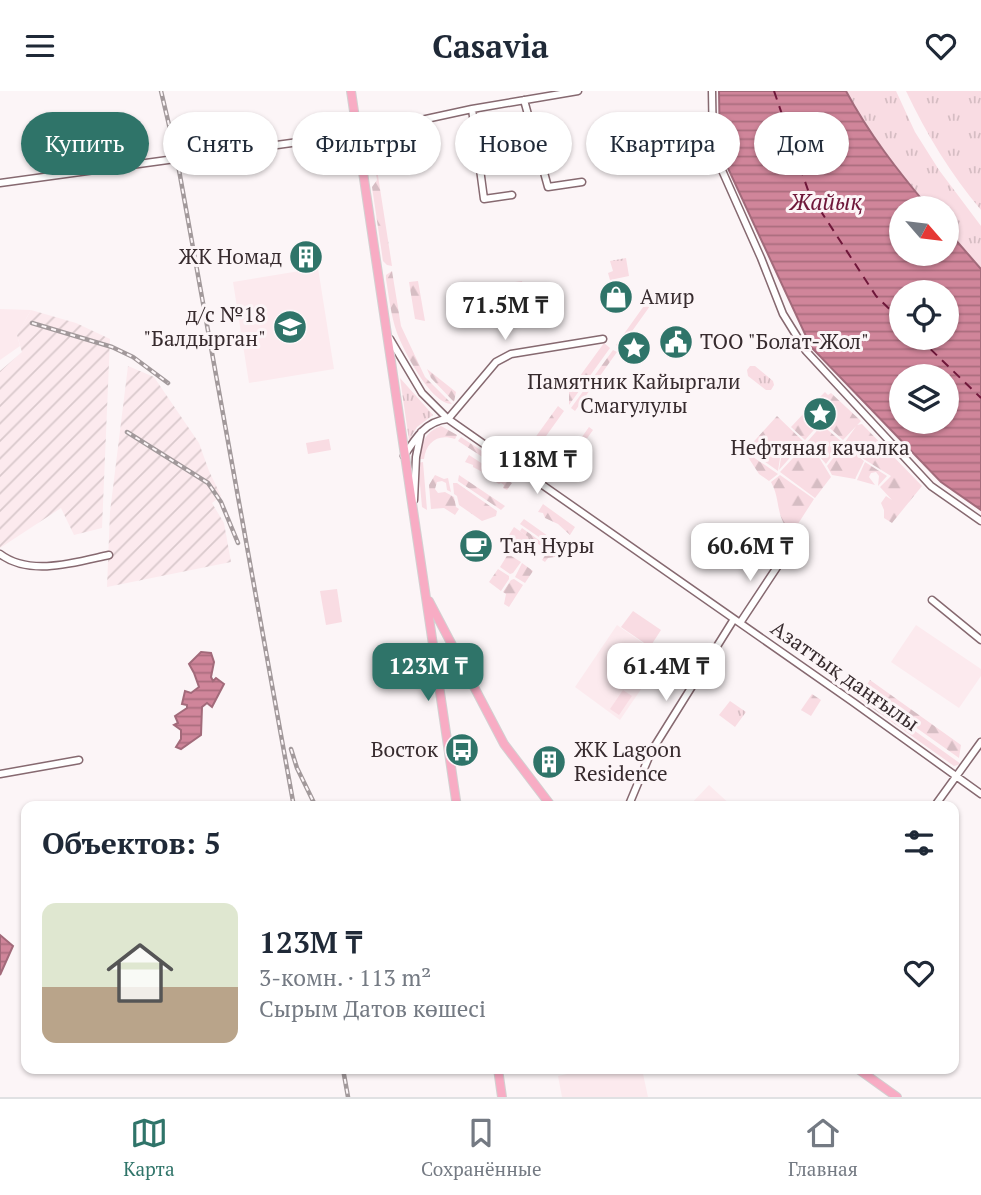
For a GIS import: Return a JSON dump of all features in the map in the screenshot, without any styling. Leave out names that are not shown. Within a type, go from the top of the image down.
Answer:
[{"type":"main road","points":[[351,91],[354,112]]},
{"type":"main road","points":[[363,175],[456,801]]},
{"type":"main road","points":[[426,595],[504,744],[547,801]]},
{"type":"main road","points":[[499,1074],[502,1097]]},
{"type":"main road","points":[[865,1074],[897,1097]]},
{"type":"street","points":[[441,116],[578,91]]},
{"type":"street","points":[[712,91],[713,150],[783,314],[806,352],[931,486],[981,521]]},
{"type":"street","points":[[524,100],[548,187],[582,182]]},
{"type":"street","points":[[472,109],[484,199],[512,195]]},
{"type":"street","points":[[0,183],[292,143]]},
{"type":"street","name":"Азаттық даңғылы","points":[[389,337],[422,393],[448,419],[981,794]]},
{"type":"street","points":[[404,456],[421,432],[435,420],[448,419],[496,362],[511,354],[603,339]]},
{"type":"street","points":[[413,513],[416,457],[421,432]]},
{"type":"street","points":[[0,554],[27,564],[51,566],[110,555]]},
{"type":"street","points":[[631,801],[651,752],[737,621],[783,558]]},
{"type":"street","points":[[932,600],[981,640]]},
{"type":"street","points":[[938,801],[981,742]]},
{"type":"street","points":[[0,774],[79,760]]},
{"type":"shaded area","points":[[318,268],[334,369],[249,383],[233,282]]},
{"type":"shaded area","points":[[0,309],[31,310],[17,335],[20,346],[0,360]]},
{"type":"shaded area","points":[[31,310],[76,323],[110,339],[102,528],[74,535],[61,508],[0,548],[0,371],[22,352],[17,335]]},
{"type":"shaded area","points":[[128,366],[154,377],[199,443],[221,496],[212,503],[224,523],[231,562],[107,587],[110,512]]},
{"type":"shaded area","points":[[617,625],[663,657],[620,720],[575,687]]},
{"type":"shaded area","points":[[916,625],[981,669],[981,676],[959,708],[891,662]]},
{"type":"shaded area","points":[[709,785],[726,801],[694,801]]},
{"type":"shaded area","points":[[643,1074],[648,1097],[562,1097],[558,1076]]},
{"type":"green space","points":[[846,91],[896,91],[915,132],[958,196],[919,196],[864,122]]},
{"type":"green space","points":[[906,91],[981,91],[981,210],[940,153]]},
{"type":"green space","points":[[378,175],[392,266],[383,261],[372,187]]},
{"type":"green space","points":[[959,197],[981,226],[981,269],[959,244]]},
{"type":"green space","points":[[626,258],[629,276],[610,280],[608,273],[613,271],[610,261]]},
{"type":"green space","points":[[392,271],[401,326],[425,377],[452,404],[444,402],[427,386],[397,333],[386,279],[386,275]]},
{"type":"green space","points":[[418,281],[425,321],[415,319],[409,282]]},
{"type":"green space","points":[[522,281],[525,299],[489,304],[486,286]]},
{"type":"green space","points":[[651,296],[655,299],[620,348],[616,345]]},
{"type":"green space","points":[[604,343],[610,348],[569,405],[569,391]]},
{"type":"green space","points":[[613,350],[617,352],[575,411],[571,408]]},
{"type":"green space","points":[[750,366],[755,366],[773,381],[771,390],[766,390],[748,376],[747,370]]},
{"type":"green space","points":[[427,369],[456,392],[454,402],[431,378]]},
{"type":"green space","points":[[400,378],[433,415],[417,427],[409,440]]},
{"type":"green space","points":[[825,392],[828,395],[831,393],[861,421],[843,440],[822,421],[826,415],[820,409],[815,414],[808,409]]},
{"type":"green space","points":[[558,406],[564,411],[531,457],[524,453]]},
{"type":"green space","points":[[806,411],[820,423],[805,440],[791,427]]},
{"type":"green space","points":[[777,416],[804,442],[779,470],[781,458],[785,458],[786,447],[777,446],[775,457],[780,458],[778,471],[747,449]]},
{"type":"green space","points":[[862,424],[922,486],[892,523],[884,518],[881,503],[886,496],[892,500],[880,487],[891,476],[862,458],[845,442],[857,425]]},
{"type":"green space","points":[[822,425],[842,442],[826,464],[807,442]]},
{"type":"green space","points":[[441,426],[457,435],[455,439],[443,437],[434,440],[427,448],[424,459],[419,459],[425,439]]},
{"type":"green space","points":[[589,427],[593,430],[561,475],[557,472]]},
{"type":"green space","points":[[461,437],[518,475],[515,479],[506,473],[508,470],[505,472],[488,461],[489,457],[487,460],[458,441]]},
{"type":"green space","points":[[329,439],[331,450],[308,454],[306,443]]},
{"type":"green space","points":[[806,444],[820,459],[831,477],[815,498],[780,472]]},
{"type":"green space","points":[[844,444],[864,461],[855,479],[832,475],[827,466]]},
{"type":"green space","points":[[744,451],[778,474],[769,481],[759,474]]},
{"type":"green space","points":[[469,455],[512,483],[507,490],[501,483],[465,462]]},
{"type":"green space","points":[[423,462],[427,510],[422,507],[418,463]]},
{"type":"green space","points":[[865,462],[887,476],[878,486],[879,476],[876,472],[869,477],[875,485],[857,480]]},
{"type":"green space","points":[[435,475],[448,478],[451,492],[442,481],[437,482],[435,489],[438,493],[445,492],[454,497],[459,509],[455,515],[444,508],[431,509],[429,485]]},
{"type":"green space","points":[[459,475],[505,506],[501,510],[458,481]]},
{"type":"green space","points":[[780,475],[814,499],[790,532],[782,520],[771,482]]},
{"type":"green space","points":[[453,483],[457,483],[497,511],[496,516],[482,521],[459,505]]},
{"type":"green space","points":[[543,504],[575,527],[570,535],[558,524],[545,518],[543,513],[538,512]]},
{"type":"green space","points":[[524,519],[562,546],[559,551],[520,524]]},
{"type":"green space","points":[[514,527],[536,542],[529,553],[507,538]]},
{"type":"green space","points":[[522,528],[557,553],[555,557],[548,558],[545,562],[542,560],[548,551],[520,531]]},
{"type":"green space","points":[[508,554],[521,562],[510,574],[500,567]]},
{"type":"green space","points":[[522,563],[533,571],[525,583],[515,577]]},
{"type":"green space","points":[[498,569],[509,576],[501,591],[489,582]]},
{"type":"green space","points":[[514,579],[523,585],[509,607],[504,604],[506,594],[503,592]]},
{"type":"green space","points":[[337,589],[342,622],[326,625],[320,591]]},
{"type":"green space","points":[[633,611],[661,630],[650,647],[621,627]]},
{"type":"green space","points":[[870,680],[961,745],[959,758],[863,690]]},
{"type":"green space","points":[[623,690],[632,696],[619,715],[610,709]]},
{"type":"green space","points":[[862,693],[961,764],[954,766],[861,700]]},
{"type":"green space","points":[[812,694],[821,700],[811,716],[801,710]]},
{"type":"green space","points":[[730,701],[746,712],[735,727],[719,715]]},
{"type":"water","name":"Жайық","points":[[719,91],[846,91],[884,152],[919,196],[889,196],[889,266],[959,266],[959,244],[981,269],[981,510],[941,482],[895,434],[959,434],[959,364],[889,364],[889,428],[811,347],[731,175],[740,175],[740,112],[719,112]]},
{"type":"water","points":[[201,652],[211,653],[214,662],[211,677],[213,681],[216,678],[224,684],[212,707],[207,703],[202,707],[201,735],[181,749],[176,747],[181,739],[181,730],[174,725],[178,723],[175,716],[187,708],[187,705],[182,704],[185,691],[191,693],[199,687],[189,664]]},
{"type":"water","points":[[0,935],[13,946],[0,975]]},
{"type":"ferry route","points":[[774,91],[809,193],[876,296],[889,308]]},
{"type":"ferry route","points":[[931,350],[981,398]]},
{"type":"railway","points":[[161,91],[177,159],[293,801]]},
{"type":"railway","points":[[32,323],[112,347],[133,357],[168,383]]},
{"type":"railway","points":[[127,432],[208,483],[221,502],[238,543]]},
{"type":"railway","points":[[291,749],[313,801]]},
{"type":"railway","points":[[344,1074],[348,1097]]},
{"type":"place","name":"ЖК Номад","points":[[306,257]]},
{"type":"place","name":"Амир","points":[[616,297]]},
{"type":"place","name":"д/с №18 \"Балдырган\"","points":[[290,327]]},
{"type":"place","name":"ТОО \"Болат-Жол\"","points":[[676,342]]},
{"type":"place","name":"Памятник Кайыргали Смагулулы","points":[[634,348]]},
{"type":"place","name":"Нефтяная качалка","points":[[820,414]]},
{"type":"place","name":"Таң Нуры","points":[[476,546]]},
{"type":"place","name":"Восток","points":[[462,750]]},
{"type":"place","name":"ЖК Lagoon Residence","points":[[549,762]]}]
